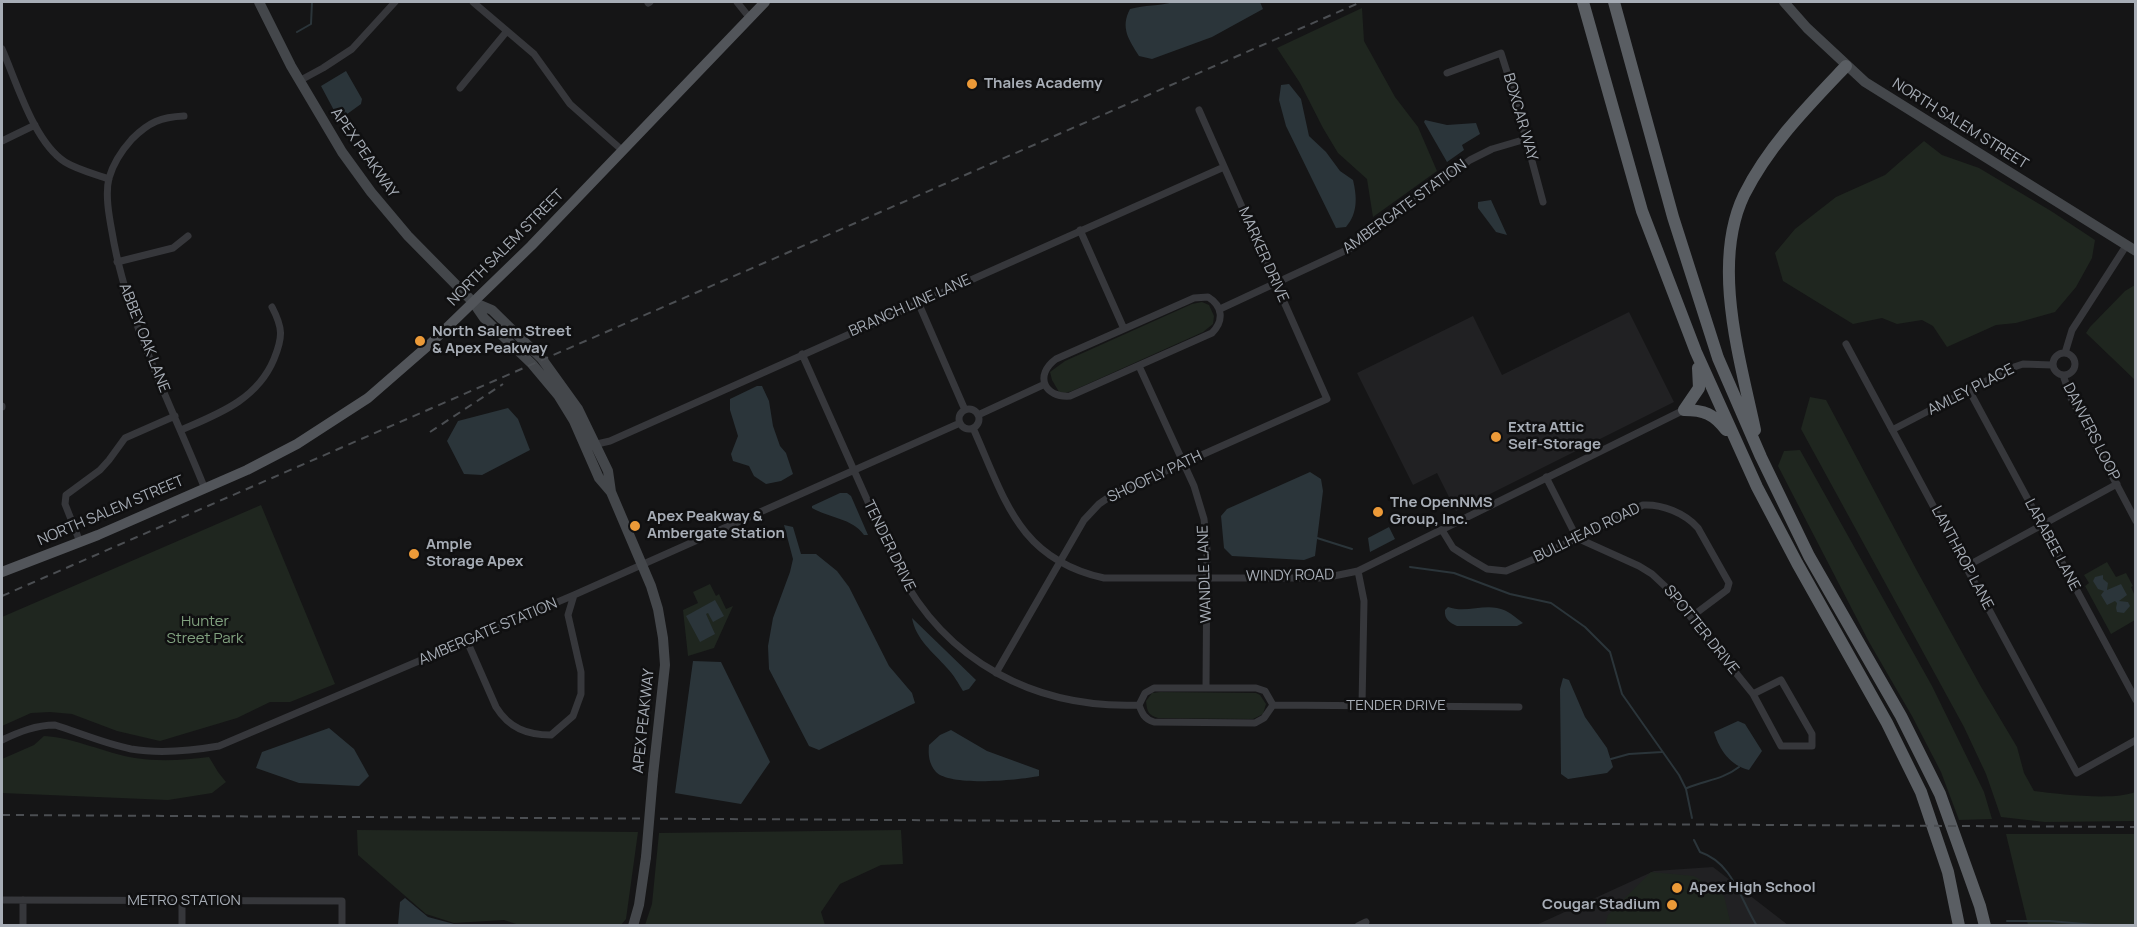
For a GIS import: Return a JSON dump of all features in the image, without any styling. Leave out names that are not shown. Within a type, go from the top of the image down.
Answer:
[{"type":"highway","points":[[1583,2],[1642,211],[1696,352],[1737,445],[1782,534],[1887,723],[1921,792],[1948,872],[1959,926]]},
{"type":"highway","points":[[1614,2],[1673,217],[1715,347],[1761,457],[1809,556],[1896,706],[1940,794],[1985,926]]},
{"type":"highway","points":[[1761,457],[1732,314],[1730,267],[1734,227],[1743,197],[1771,151],[1796,118],[1846,66]]},
{"type":"highway","points":[[1696,352],[1700,385],[1684,410],[1703,411],[1714,416],[1737,445]]},
{"type":"main road","name":"APEX PEAKWAY","points":[[259,2],[299,81],[342,152],[408,237],[473,302],[484,318],[532,364],[558,395],[574,421],[599,478],[611,492]]},
{"type":"main road","name":"NORTH SALEM STREET","points":[[2,572],[80,542],[276,456],[344,414],[388,382],[531,246],[765,2]]},
{"type":"main road","name":"NORTH SALEM STREET","points":[[1784,2],[1807,28],[1865,82],[2131,249]]},
{"type":"main road","name":"APEX PEAKWAY","points":[[473,302],[492,310],[542,360],[569,395],[597,444],[608,471],[611,492],[642,564],[658,609],[665,662],[646,857],[639,905],[633,926]]},
{"type":"street","points":[[299,81],[345,55],[362,40],[395,2]]},
{"type":"street","points":[[473,2],[534,54],[570,104],[623,151]]},
{"type":"street","points":[[737,2],[749,17]]},
{"type":"street","points":[[460,88],[507,31]]},
{"type":"street","points":[[2,49],[42,137],[60,158],[76,167],[109,179]]},
{"type":"street","name":"BOXCAR WAY","points":[[1447,73],[1501,53],[1543,202]]},
{"type":"street","name":"MARKER DRIVE","points":[[1199,110],[1327,399]]},
{"type":"street","name":"ABBEY OAK LANE","points":[[184,116],[165,117],[142,130],[122,152],[109,179],[110,223],[128,303],[205,489]]},
{"type":"street","points":[[2,141],[35,125]]},
{"type":"street","name":"AMBERGATE STATION","points":[[1220,309],[1351,248],[1480,154],[1526,139]]},
{"type":"street","name":"BRANCH LINE LANE","points":[[597,444],[609,441],[1224,167]]},
{"type":"street","points":[[1080,230],[1124,329]]},
{"type":"street","points":[[117,262],[173,249],[188,236]]},
{"type":"street","points":[[2065,353],[2072,330],[2131,249]]},
{"type":"street","points":[[1208,297],[1214,300],[1220,309],[1219,325],[1212,333],[1070,396],[1060,397],[1051,392],[1045,384],[1046,369],[1056,359],[1194,298],[1208,297]]},
{"type":"street","points":[[918,302],[965,410]]},
{"type":"street","points":[[181,430],[235,405],[264,378],[279,348],[281,334],[281,325],[272,307]]},
{"type":"street","name":"LANTHROP LANE","points":[[1846,344],[2077,772],[2136,740]]},
{"type":"street","points":[[2065,353],[2073,358],[2075,365],[2072,371],[2063,375],[2055,371],[2052,365],[2057,355],[2065,353]]},
{"type":"street","name":"TENDER DRIVE","points":[[802,354],[898,569],[915,598],[948,637],[996,673],[1031,690],[1063,699],[1108,705],[1139,705]]},
{"type":"street","name":"AMLEY PLACE","points":[[1892,430],[2011,368],[2023,364],[2052,365]]},
{"type":"street","name":"WANDLE LANE","points":[[1139,366],[1184,462],[1204,519],[1207,577],[1206,687]]},
{"type":"street","name":"DANVERS LOOP","points":[[2063,375],[2071,398],[2136,521]]},
{"type":"street","points":[[978,416],[1045,384]]},
{"type":"street","name":"LARABEE LANE","points":[[1968,390],[2136,700]]},
{"type":"street","name":"SHOOFLY PATH","points":[[996,673],[1084,520],[1105,499],[1327,399]]},
{"type":"street","points":[[965,410],[972,410],[978,416],[977,424],[973,428],[967,428],[960,423],[961,414],[965,410]]},
{"type":"street","name":"WINDY ROAD","points":[[973,428],[1016,520],[1035,545],[1060,563],[1080,573],[1104,578],[1324,578],[1358,571],[1684,410]]},
{"type":"street","points":[[80,542],[65,504],[66,495],[100,470],[125,438],[175,416]]},
{"type":"street","name":"AMBERGATE STATION","points":[[2,740],[25,730],[43,725],[55,725],[130,749],[159,752],[191,751],[219,746],[574,595],[960,423]]},
{"type":"street","points":[[1546,477],[1577,538]]},
{"type":"street","points":[[1967,566],[2117,484]]},
{"type":"street","name":"BULLHEAD ROAD","points":[[1442,530],[1454,548],[1487,568],[1509,570],[1643,505],[1656,504],[1691,520],[1698,528],[1729,584],[1727,590],[1691,617]]},
{"type":"street","name":"SPOTTER DRIVE","points":[[1577,538],[1652,574],[1668,589],[1753,694],[1781,746],[1812,746],[1812,734],[1781,680],[1753,694]]},
{"type":"street","points":[[1358,571],[1364,602],[1362,705]]},
{"type":"street","points":[[467,641],[502,716],[510,724],[527,733],[551,735],[573,716],[581,694],[580,672],[568,615],[574,595]]},
{"type":"street","points":[[1206,687],[1256,688],[1264,692],[1272,705],[1264,718],[1254,723],[1154,722],[1147,720],[1139,705],[1145,693],[1154,688],[1206,687]]},
{"type":"street","name":"TENDER DRIVE","points":[[1272,705],[1519,707]]},
{"type":"street","name":"METRO STATION","points":[[2,900],[342,902],[342,926]]},
{"type":"street","points":[[23,900],[23,926]]},
{"type":"street","points":[[182,901],[182,926]]},
{"type":"street","points":[[1358,926],[1366,922]]},
{"type":"shaded area","points":[[1174,2],[1260,2],[1263,9],[1212,37],[1152,59],[1139,56],[1127,34],[1126,22],[1130,9]]},
{"type":"shaded area","points":[[346,71],[362,99],[361,104],[343,117],[337,116],[321,86]]},
{"type":"shaded area","points":[[1289,84],[1301,99],[1309,136],[1326,152],[1340,171],[1353,180],[1356,205],[1353,216],[1346,227],[1336,228],[1286,126],[1279,100],[1281,85]]},
{"type":"shaded area","points":[[1425,120],[1447,125],[1476,123],[1480,134],[1462,145],[1464,150],[1447,162],[1424,122]]},
{"type":"shaded area","points":[[1491,200],[1507,235],[1496,232],[1478,208],[1478,202]]},
{"type":"shaded area","name":"Extra Attic Self-Storage","points":[[1629,312],[1674,402],[1456,511],[1437,473],[1413,485],[1357,373],[1473,316],[1502,375]]},
{"type":"shaded area","points":[[757,386],[762,386],[769,401],[773,426],[793,474],[781,481],[766,484],[754,476],[749,466],[733,461],[731,454],[738,436],[730,410],[730,399]]},
{"type":"shaded area","points":[[508,408],[518,419],[530,450],[482,475],[464,474],[447,441],[458,421]]},
{"type":"shaded area","points":[[1310,472],[1321,479],[1323,491],[1315,556],[1304,560],[1232,556],[1224,548],[1221,516],[1227,509]]},
{"type":"shaded area","points":[[840,493],[847,493],[851,496],[868,535],[864,535],[847,522],[812,508]]},
{"type":"shaded area","points":[[784,525],[793,527],[801,554],[816,554],[837,571],[849,587],[889,666],[912,693],[915,703],[819,750],[809,746],[769,669],[768,646],[773,618],[793,559]]},
{"type":"shaded area","points":[[1389,527],[1395,539],[1370,552],[1368,538]]},
{"type":"shaded area","points":[[2103,575],[2103,579],[2108,583],[2107,590],[2121,584],[2127,595],[2119,601],[2128,602],[2130,606],[2124,613],[2117,612],[2115,601],[2107,605],[2101,595],[2104,591],[2098,589],[2093,581],[2095,577]]},
{"type":"shaded area","points":[[715,600],[724,616],[713,622],[708,613],[706,614],[715,634],[700,642],[686,616]]},
{"type":"shaded area","points":[[1448,607],[1454,609],[1497,608],[1508,612],[1523,623],[1517,626],[1457,626],[1447,618],[1445,610]]},
{"type":"shaded area","points":[[912,618],[976,680],[969,689],[963,691],[952,673],[926,645],[917,633]]},
{"type":"shaded area","points":[[693,661],[721,662],[770,762],[741,804],[675,793]]},
{"type":"shaded area","points":[[1563,678],[1569,680],[1585,717],[1607,748],[1613,767],[1607,773],[1568,779],[1561,774],[1560,689]]},
{"type":"shaded area","points":[[1738,721],[1745,724],[1762,751],[1749,770],[1731,761],[1719,745],[1714,732]]},
{"type":"shaded area","points":[[329,728],[354,749],[369,776],[359,786],[299,783],[256,768],[262,752]]},
{"type":"shaded area","points":[[951,730],[987,751],[1039,770],[1039,776],[986,781],[956,780],[944,777],[932,766],[929,745],[940,735]]},
{"type":"shaded area","name":"Apex High School","points":[[1713,867],[1788,925],[1534,926],[1654,871]]},
{"type":"shaded area","points":[[405,898],[428,917],[454,924],[478,925],[398,925],[400,902]]},
{"type":"green space","points":[[1362,8],[1364,41],[1395,97],[1418,127],[1437,171],[1373,217],[1367,179],[1338,153],[1300,83],[1277,48]]},
{"type":"green space","points":[[1924,141],[1942,155],[1979,168],[2095,240],[2092,258],[2076,287],[2055,312],[2016,323],[1996,325],[1947,347],[1933,326],[1922,320],[1897,324],[1882,318],[1853,324],[1783,281],[1775,253],[1795,229],[1836,197],[1885,175]]},
{"type":"green space","points":[[2135,285],[2135,380],[2086,333],[2125,291]]},
{"type":"green space","points":[[1202,302],[1209,305],[1214,316],[1213,324],[1203,332],[1072,391],[1059,392],[1052,380],[1050,372],[1065,361],[1192,304]]},
{"type":"green space","points":[[1810,397],[1826,400],[1916,569],[2017,747],[2024,773],[2034,791],[2100,796],[2125,795],[2135,792],[2135,821],[2045,822],[2001,817],[1986,774],[1964,727],[1801,429]]},
{"type":"green space","points":[[1800,450],[1932,686],[1984,792],[1992,819],[1959,820],[1941,772],[1869,642],[1778,466],[1784,451]]},
{"type":"green space","name":"Hunter Street Park","points":[[261,505],[335,684],[290,702],[270,702],[237,718],[160,741],[117,731],[72,714],[31,713],[2,726],[2,617]]},
{"type":"green space","points":[[2107,562],[2116,577],[2126,573],[2135,596],[2135,620],[2111,634],[2085,586],[2089,583],[2084,575]]},
{"type":"green space","points":[[710,584],[716,596],[719,594],[726,609],[733,606],[714,648],[688,656],[683,610],[698,603],[693,592]]},
{"type":"green space","points":[[1152,693],[1256,693],[1266,704],[1263,714],[1253,719],[1158,718],[1149,712],[1146,701]]},
{"type":"green space","points":[[44,736],[144,759],[172,760],[209,757],[226,782],[212,793],[168,800],[2,793],[2,759],[34,745]]},
{"type":"green space","points":[[357,830],[638,832],[626,919],[621,925],[522,926],[504,920],[454,923],[426,914],[358,855]]},
{"type":"green space","points":[[901,830],[903,864],[881,865],[840,884],[821,912],[825,925],[645,925],[652,904],[659,833]]},
{"type":"green space","points":[[2006,834],[2135,834],[2135,925],[2028,925]]},
{"type":"green space","name":"Cougar Stadium","points":[[1651,872],[1694,876],[1724,896],[1731,925],[1605,925],[1608,915]]},
{"type":"waterway","points":[[297,32],[311,24],[312,2]]},
{"type":"waterway","points":[[1317,538],[1352,549]]},
{"type":"waterway","points":[[1410,567],[1454,573],[1510,594],[1551,603],[1585,627],[1610,652],[1622,694],[1679,775],[1686,789],[1692,818]]},
{"type":"waterway","points":[[1611,759],[1629,754],[1662,752]]},
{"type":"waterway","points":[[1687,788],[1720,777],[1739,767]]},
{"type":"waterway","points":[[1694,840],[1700,852],[1711,857],[1728,873],[1757,926]]},
{"type":"waterway","points":[[2007,921],[2050,921],[2106,926]]},
{"type":"railway","points":[[2,596],[1361,2]]},
{"type":"railway","points":[[430,432],[503,384]]},
{"type":"railway","points":[[2,815],[2136,827]]},
{"type":"place","name":"Thales Academy","points":[[972,84]]},
{"type":"place","name":"North Salem Street & Apex Peakway","points":[[420,341]]},
{"type":"place","name":"Extra Attic Self-Storage","points":[[1496,437]]},
{"type":"place","name":"The OpenNMS Group, Inc.","points":[[1378,512]]},
{"type":"place","name":"Apex Peakway & Ambergate Station","points":[[635,526]]},
{"type":"place","name":"Ample Storage Apex","points":[[414,554]]},
{"type":"place","name":"Apex High School","points":[[1677,888]]},
{"type":"place","name":"Cougar Stadium","points":[[1672,905]]}]
